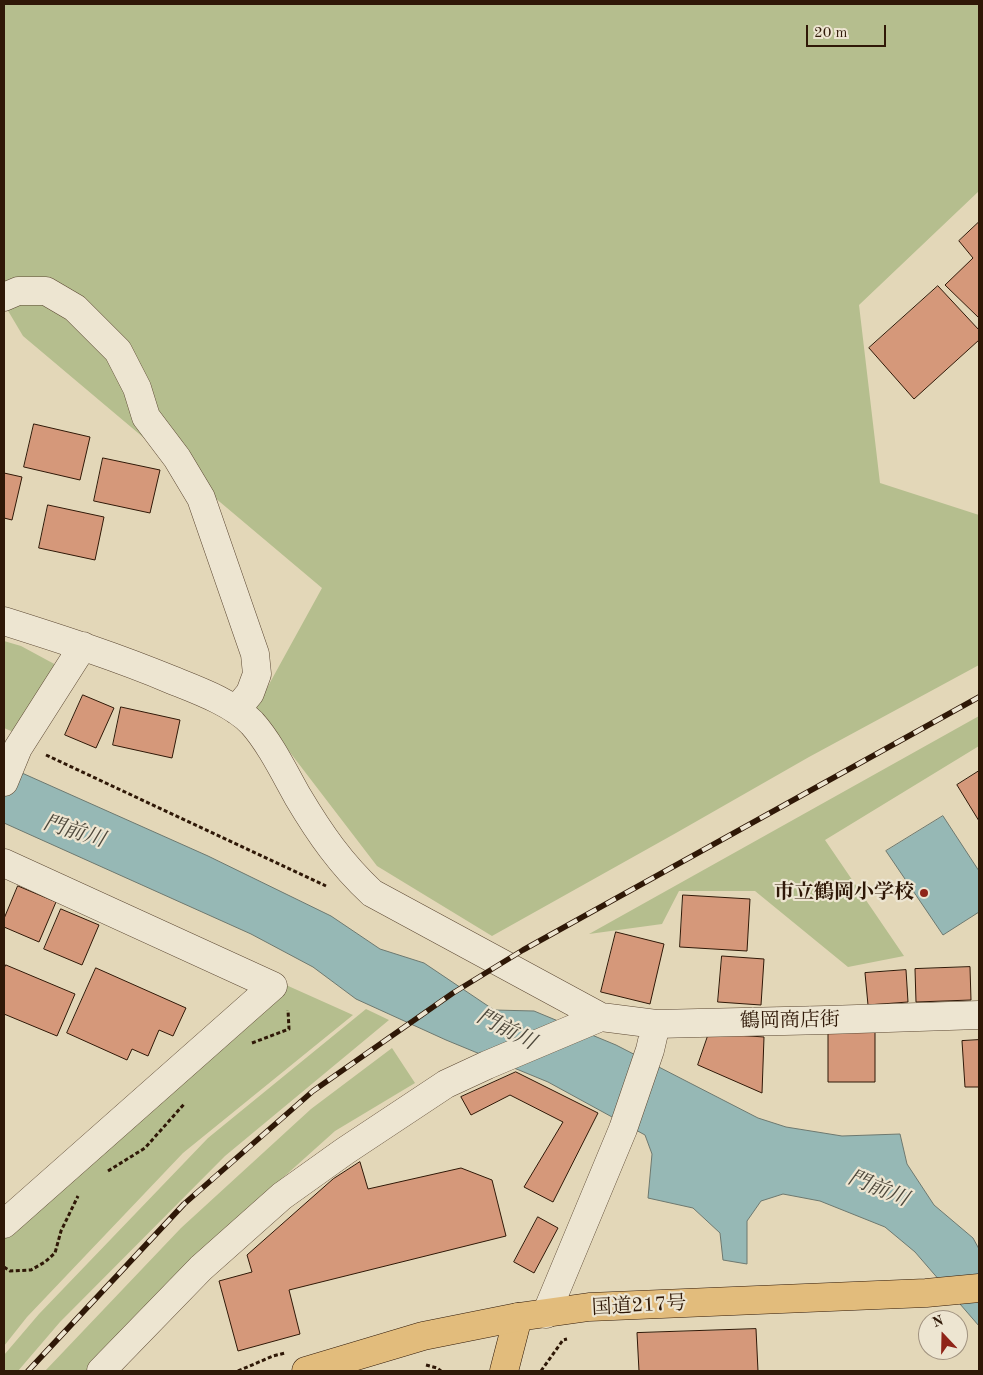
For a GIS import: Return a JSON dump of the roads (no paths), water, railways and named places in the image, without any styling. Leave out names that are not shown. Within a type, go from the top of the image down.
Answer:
[{"type":"main road","name":"国道217号","points":[[306,1371],[423,1336],[518,1317],[589,1308],[926,1293],[979,1288]]},
{"type":"main road","points":[[505,1371],[518,1317]]},
{"type":"street","points":[[4,297],[18,291],[46,291],[75,308],[112,344],[118,351],[137,388],[146,417],[177,458],[201,498],[255,654],[257,674],[250,693],[236,710]]},
{"type":"street","points":[[4,621],[144,668],[203,692],[236,710],[251,723],[261,736],[331,848],[364,886],[385,901],[590,1021]]},
{"type":"street","points":[[4,782],[20,746],[83,646]]},
{"type":"street","points":[[4,863],[273,986],[4,1224]]},
{"type":"street","name":"鶴岡商店街","points":[[590,1021],[653,1037],[827,1020],[979,1015]]},
{"type":"street","points":[[107,1368],[201,1268],[282,1196],[345,1151],[446,1084],[590,1021]]},
{"type":"street","points":[[546,1314],[623,1129],[653,1037]]},
{"type":"water","name":"門前川","points":[[4,765],[208,856],[331,916],[380,949],[424,963],[494,1010],[534,1011],[616,1045],[758,1118],[786,1127],[842,1136],[900,1134],[907,1164],[934,1205],[973,1238],[979,1249],[979,1326],[968,1313],[968,1310],[965,1310],[915,1252],[885,1227],[820,1201],[783,1194],[761,1201],[747,1221],[747,1264],[723,1260],[720,1233],[693,1208],[648,1198],[652,1154],[645,1135],[548,1082],[446,1040],[356,999],[313,967],[251,934],[4,823]]},
{"type":"water","points":[[943,816],[979,871],[979,912],[943,935],[886,851]]},
{"type":"railway","points":[[28,1371],[184,1204],[313,1091],[453,993],[523,950],[979,697]]},
{"type":"place","name":"市立鶴岡小学校","points":[[924,893]]}]
